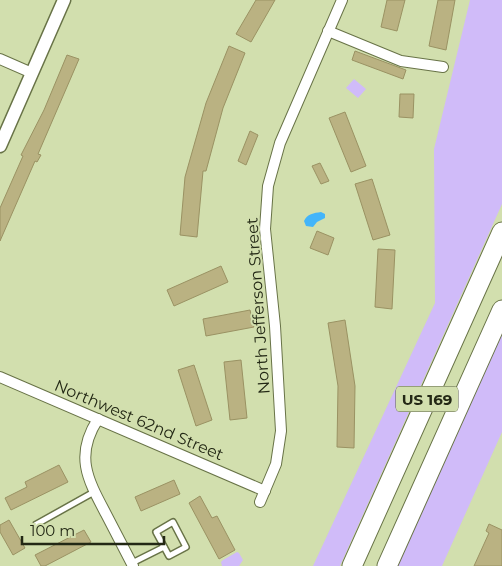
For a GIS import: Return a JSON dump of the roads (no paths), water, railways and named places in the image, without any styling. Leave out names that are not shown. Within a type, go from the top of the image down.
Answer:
[{"type":"highway","name":"US 169","points":[[352,566],[502,232]]},
{"type":"highway","name":"US 169","points":[[387,566],[502,310]]},
{"type":"street","points":[[0,146],[64,0]]},
{"type":"street","name":"North Jefferson Street","points":[[260,502],[276,464],[281,423],[276,326],[265,229],[268,186],[280,143],[342,0]]},
{"type":"street","points":[[328,30],[402,61],[443,67]]},
{"type":"street","points":[[0,59],[32,73]]},
{"type":"street","name":"Northwest 62nd Street","points":[[0,377],[266,491]]},
{"type":"street","points":[[98,419],[88,438],[85,458],[88,479],[131,565]]},
{"type":"lane","points":[[35,525],[94,492]]},
{"type":"lane","points":[[173,522],[186,547],[169,556],[164,547],[156,532],[173,522]]},
{"type":"lane","points":[[131,565],[164,547]]},
{"type":"water","points":[[321,212],[325,214],[325,218],[317,222],[313,227],[306,226],[304,221],[309,215]]}]
